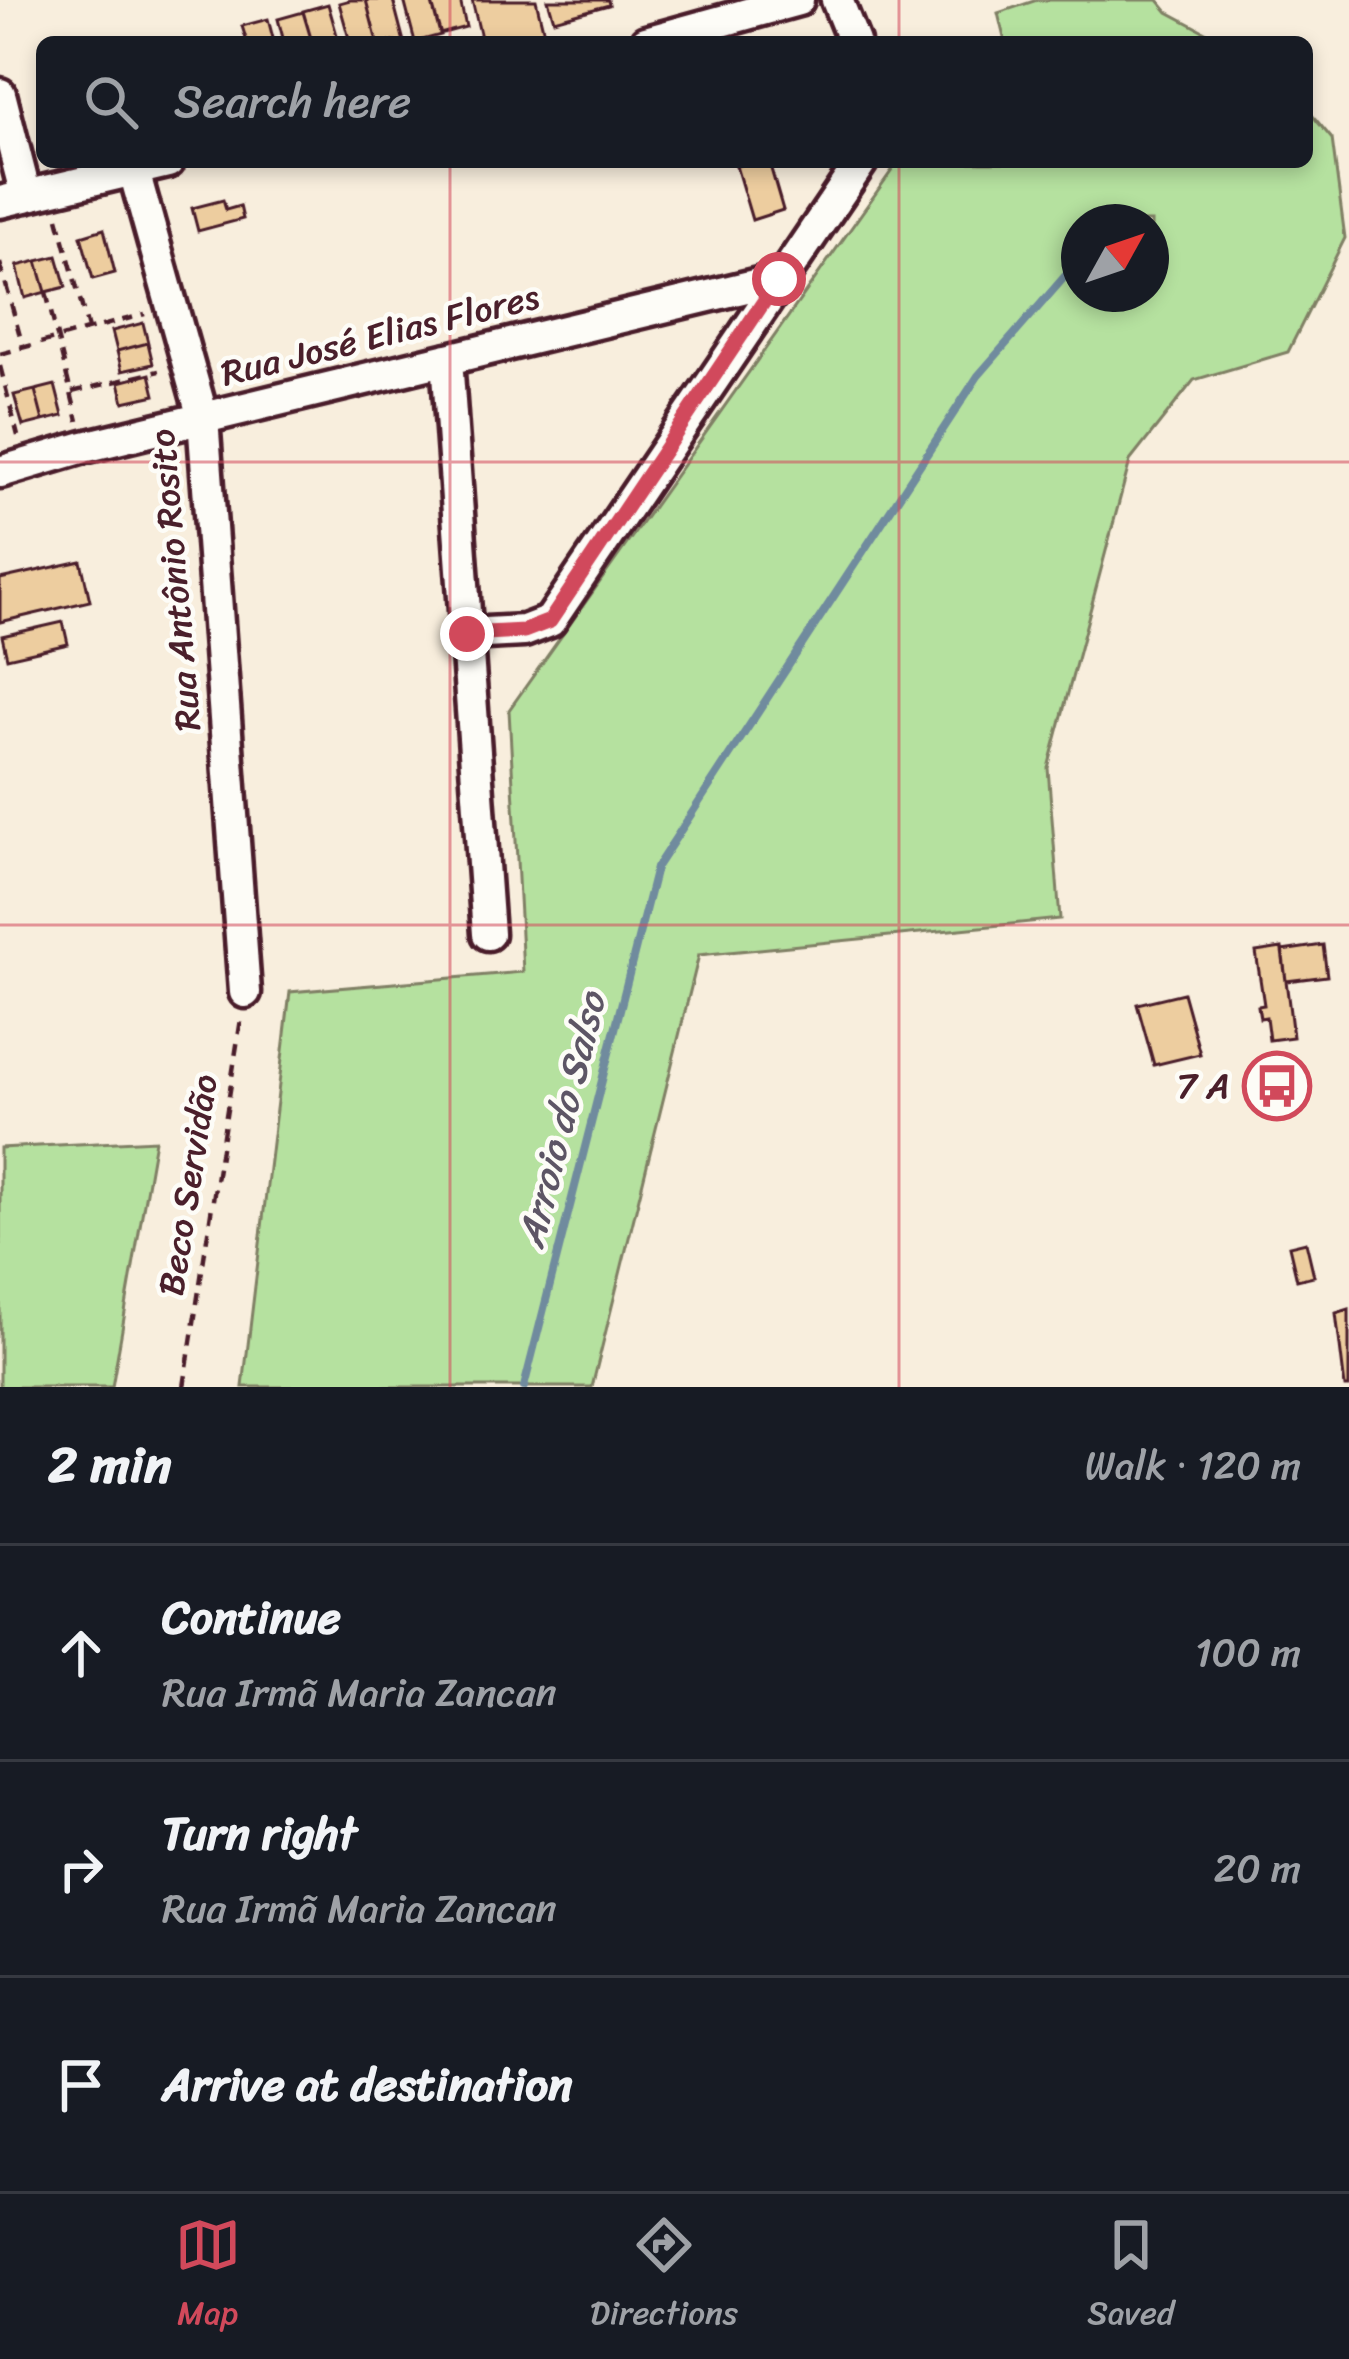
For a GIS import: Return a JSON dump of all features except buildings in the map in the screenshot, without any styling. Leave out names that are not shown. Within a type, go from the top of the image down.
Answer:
[{"type":"street","points":[[663,36],[742,9],[797,0]]},
{"type":"street","points":[[837,0],[852,36]]},
{"type":"street","points":[[0,94],[25,196],[146,168]]},
{"type":"street","points":[[467,634],[524,631],[550,621],[857,168]]},
{"type":"street","name":"Rua Antônio Rosito","points":[[134,171],[203,418],[245,992]]},
{"type":"street","name":"Rua José Elias Flores","points":[[13,469],[84,447],[779,279]]},
{"type":"street","points":[[447,358],[488,934]]},
{"type":"path","points":[[25,196],[88,330]]},
{"type":"path","points":[[0,263],[23,347]]},
{"type":"path","points":[[46,292],[84,447]]},
{"type":"path","points":[[0,354],[172,307]]},
{"type":"path","points":[[72,392],[188,364]]},
{"type":"path","points":[[0,366],[13,469]]},
{"type":"path","name":"Beco Servidão","points":[[184,1387],[245,992]]},
{"type":"green space","points":[[1037,0],[1158,0],[1168,12],[1213,36],[1004,36],[998,13]]},
{"type":"green space","points":[[1313,116],[1332,139],[1345,238],[1288,352],[1194,380],[1130,461],[1048,768],[1060,919],[699,955],[592,1387],[243,1387],[290,992],[523,972],[509,710],[894,168],[1313,168]]},
{"type":"green space","points":[[155,1140],[112,1387],[0,1387],[0,1148]]},
{"type":"waterway","name":"Arroio do Salso","points":[[524,1387],[656,868],[978,376],[1061,281]]},
{"type":"place","name":"7 A","points":[[1277,1086]]},
{"type":"route","points":[[467,634],[524,631],[550,621],[779,279]]}]
